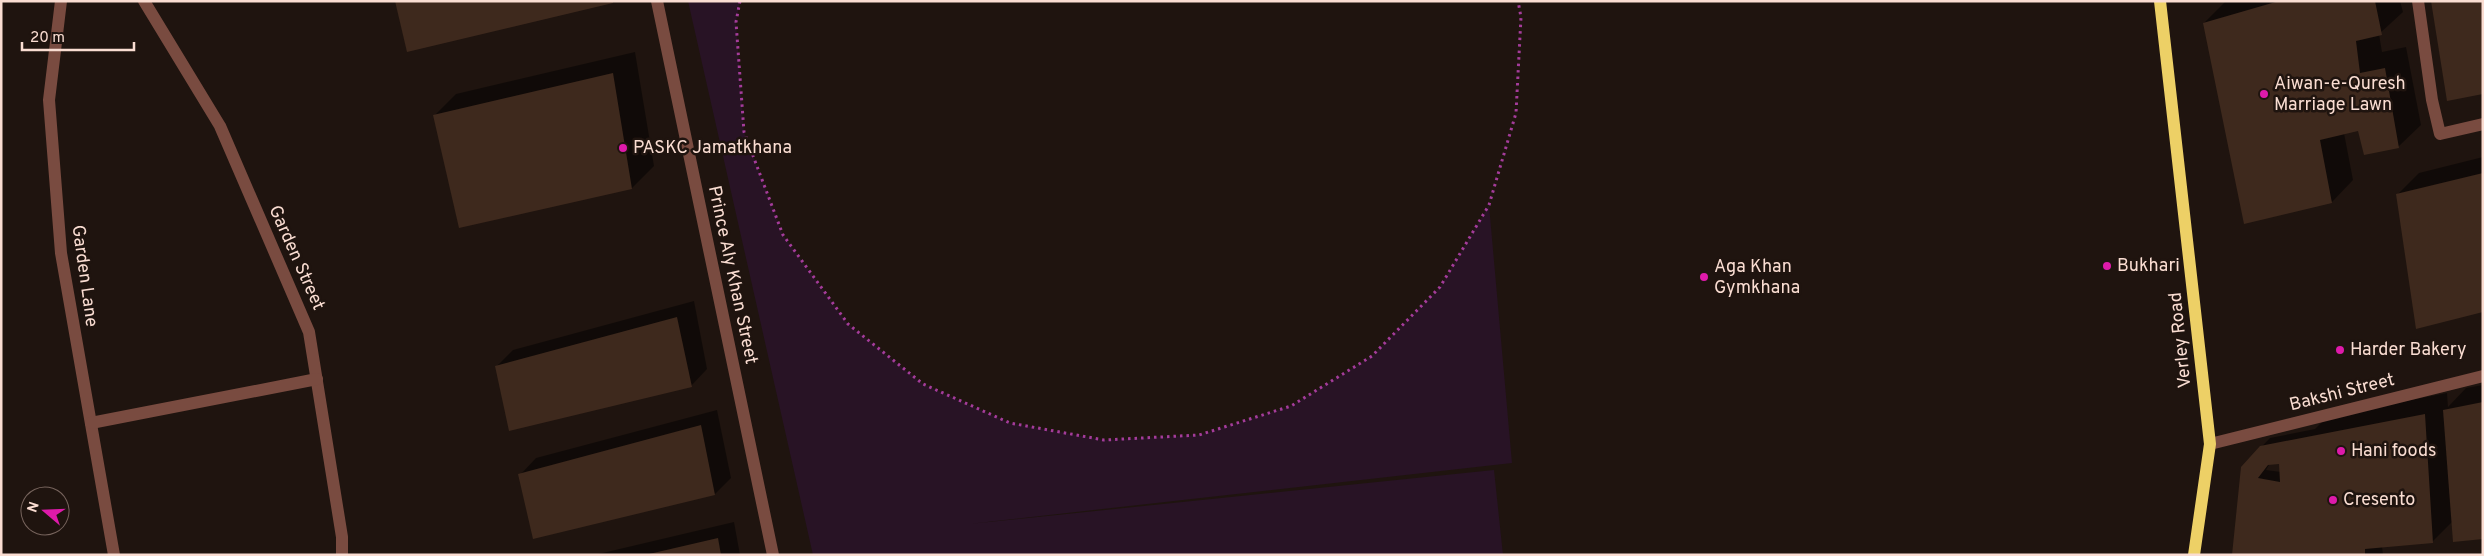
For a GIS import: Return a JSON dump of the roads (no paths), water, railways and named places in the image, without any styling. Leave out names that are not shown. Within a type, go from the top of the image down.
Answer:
[{"type":"main road","name":"Verley Road","points":[[2160,1],[2210,444],[2194,555]]},
{"type":"street","name":"Garden Lane","points":[[62,1],[48,100],[61,253],[114,555]]},
{"type":"street","name":"Garden Street","points":[[144,1],[220,126],[309,332],[342,537],[342,555]]},
{"type":"street","name":"Prince Aly Khan Street","points":[[657,1],[773,555]]},
{"type":"street","points":[[2418,1],[2432,100],[2440,134],[2483,124]]},
{"type":"street","name":"Bakshi Street","points":[[2210,444],[2483,376]]},
{"type":"street","points":[[90,423],[317,379]]},
{"type":"place","name":"Aiwan-e-Quresh Marriage Lawn","points":[[2264,94]]},
{"type":"place","name":"PASKC Jamatkhana","points":[[623,148]]},
{"type":"place","name":"Bukhari","points":[[2107,266]]},
{"type":"place","name":"Aga Khan Gymkhana","points":[[1704,277]]},
{"type":"place","name":"Harder Bakery","points":[[2340,350]]},
{"type":"place","name":"Hani foods","points":[[2341,451]]},
{"type":"place","name":"Cresento","points":[[2333,500]]}]
